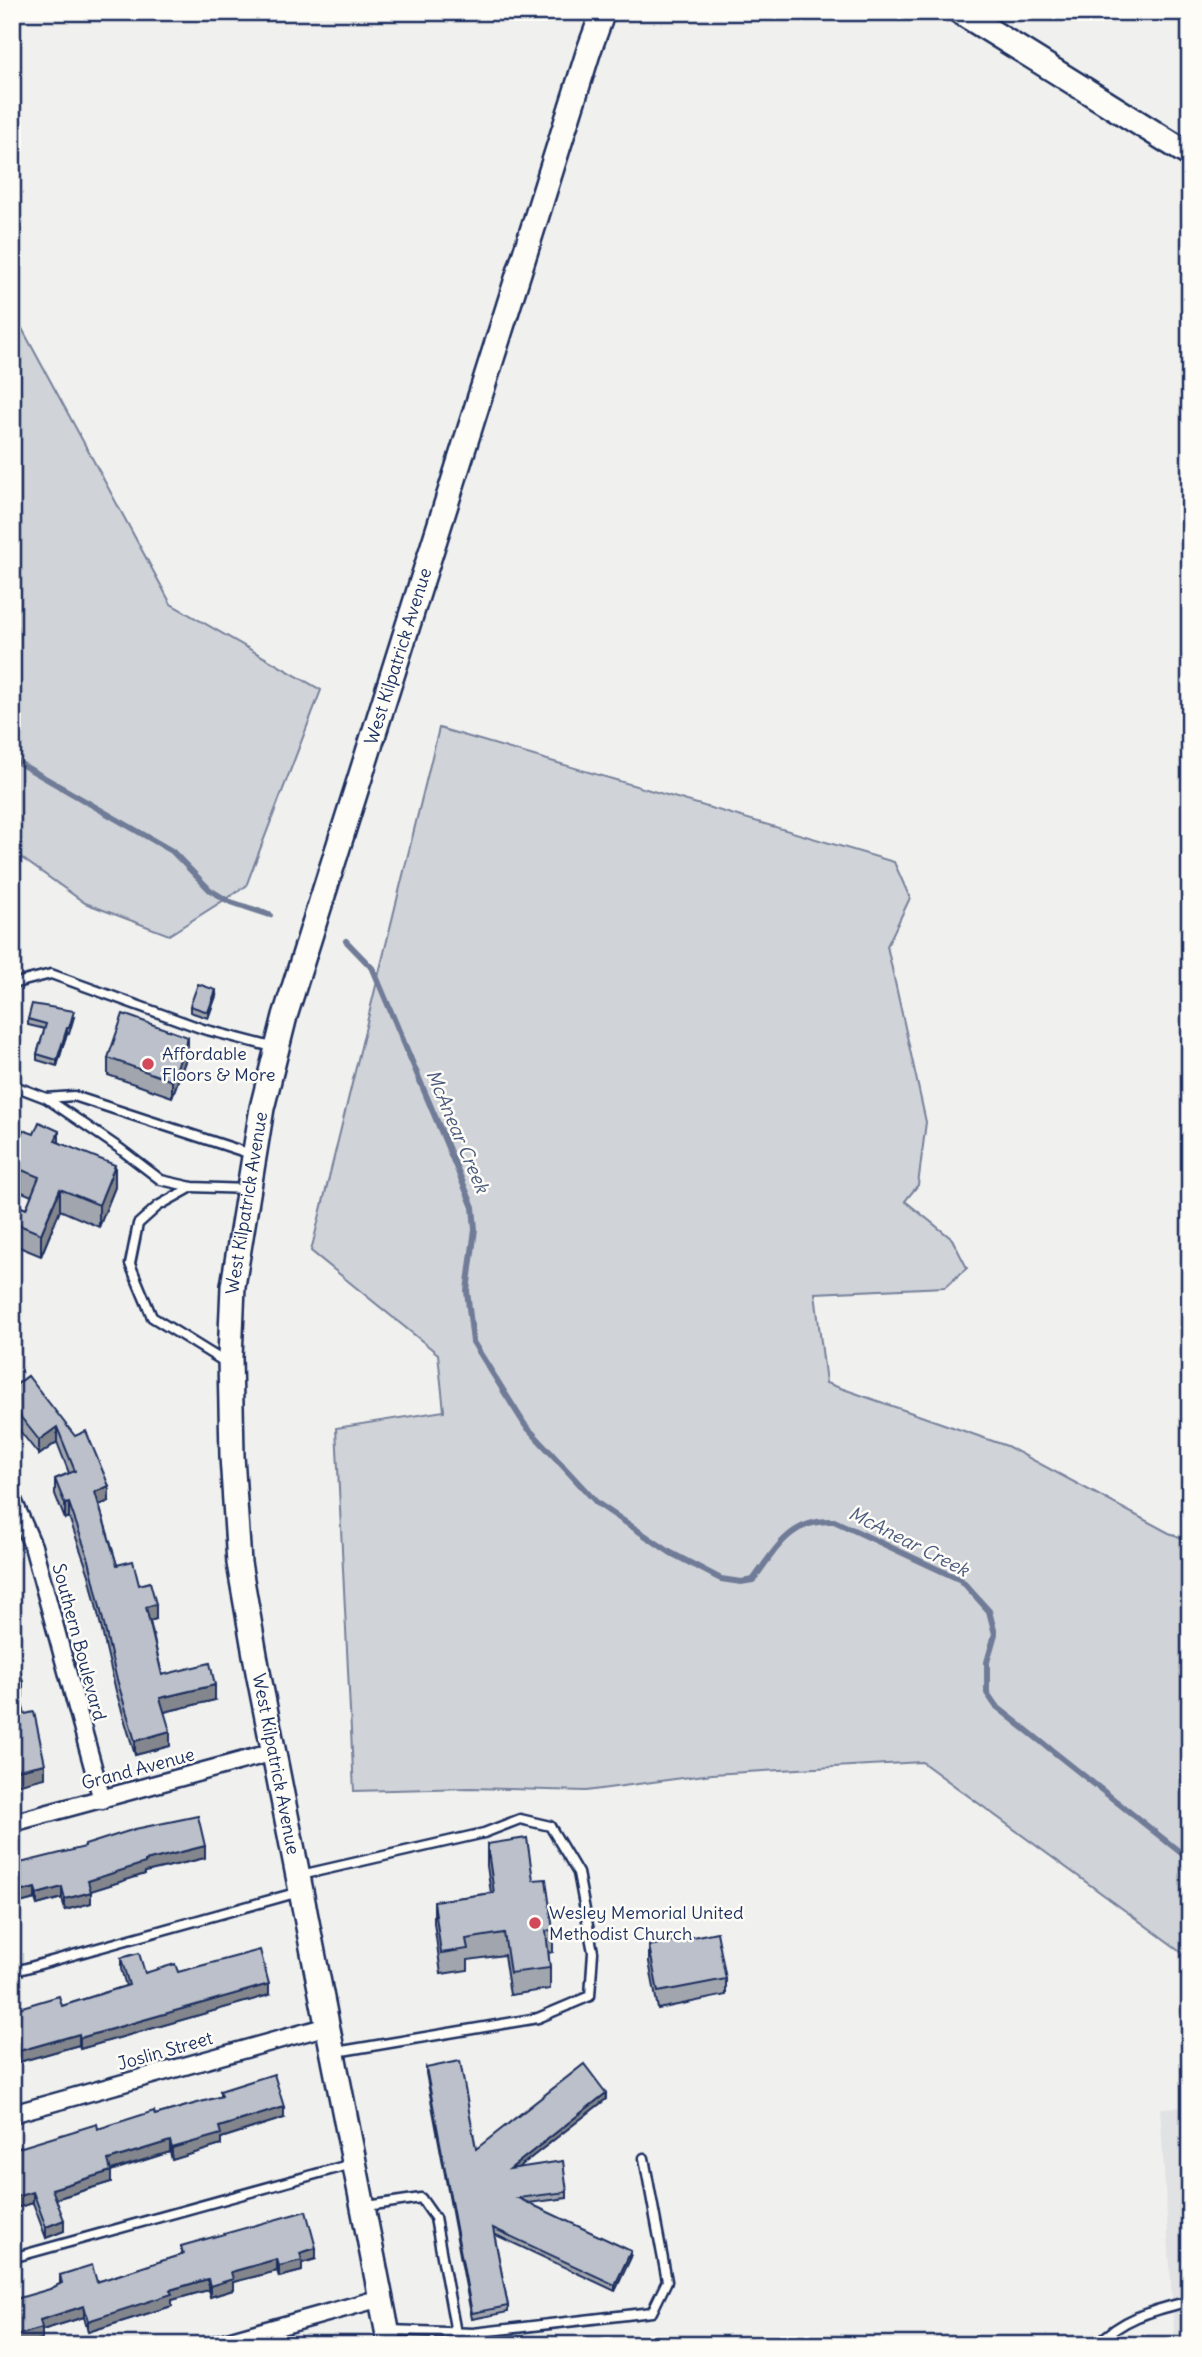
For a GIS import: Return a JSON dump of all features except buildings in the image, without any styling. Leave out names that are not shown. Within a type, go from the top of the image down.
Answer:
[{"type":"main road","name":"West Kilpatrick Avenue","points":[[389,2337],[239,1563],[232,1456],[230,1365],[233,1286],[247,1189],[277,1048],[346,821],[603,12]]},
{"type":"main road","points":[[960,12],[1190,155]]},
{"type":"street","name":"Southern Boulevard","points":[[12,1498],[33,1546],[102,1800]]},
{"type":"street","name":"Grand Avenue","points":[[12,1823],[274,1752]]},
{"type":"street","name":"Joslin Street","points":[[12,2114],[328,2026]]},
{"type":"street","points":[[213,2345],[381,2298]]},
{"type":"lane","points":[[12,984],[51,974],[203,1028],[277,1048]]},
{"type":"lane","points":[[12,1085],[46,1098],[161,1180],[192,1187],[247,1189]]},
{"type":"lane","points":[[46,1098],[74,1096],[254,1155]]},
{"type":"lane","points":[[192,1187],[158,1206],[138,1224],[130,1264],[152,1317],[230,1365]]},
{"type":"lane","points":[[12,1972],[300,1883],[484,1833],[520,1819],[550,1826],[578,1873],[593,1952],[590,1996],[538,2018],[333,2053]]},
{"type":"lane","points":[[389,2337],[473,2333],[652,2312],[667,2281],[644,2158]]},
{"type":"lane","points":[[12,2258],[355,2163]]},
{"type":"lane","points":[[363,2207],[421,2198],[435,2218],[456,2333]]},
{"type":"lane","points":[[1097,2345],[1123,2323],[1148,2311],[1190,2301]]},
{"type":"shaded area","points":[[12,310],[171,604],[321,690],[246,886],[169,935],[85,903],[12,851]]},
{"type":"shaded area","points":[[439,728],[894,862],[910,898],[887,946],[926,1122],[918,1185],[905,1201],[952,1239],[967,1268],[945,1287],[815,1293],[826,1383],[1007,1446],[1169,1533],[1190,1541],[1190,1958],[922,1762],[712,1774],[586,1791],[471,1788],[354,1791],[336,1428],[444,1411],[438,1354],[311,1251]]},
{"type":"shaded area","points":[[1190,2107],[1190,2345],[1175,2345],[1160,2108]]},
{"type":"waterway","name":"McAnear Creek","points":[[12,759],[172,851],[210,890],[228,901],[270,915]]},
{"type":"waterway","name":"McAnear Creek","points":[[346,941],[373,969],[473,1207],[475,1229],[467,1291],[473,1342],[525,1425],[597,1503],[671,1553],[721,1579],[741,1582],[753,1580],[795,1530],[806,1525],[834,1521],[961,1580],[989,1611],[995,1634],[987,1662],[987,1693],[996,1706],[1190,1860]]},
{"type":"place","name":"Affordable Floors & More","points":[[148,1064]]},
{"type":"place","name":"Wesley Memorial United Methodist Church","points":[[535,1923]]}]
